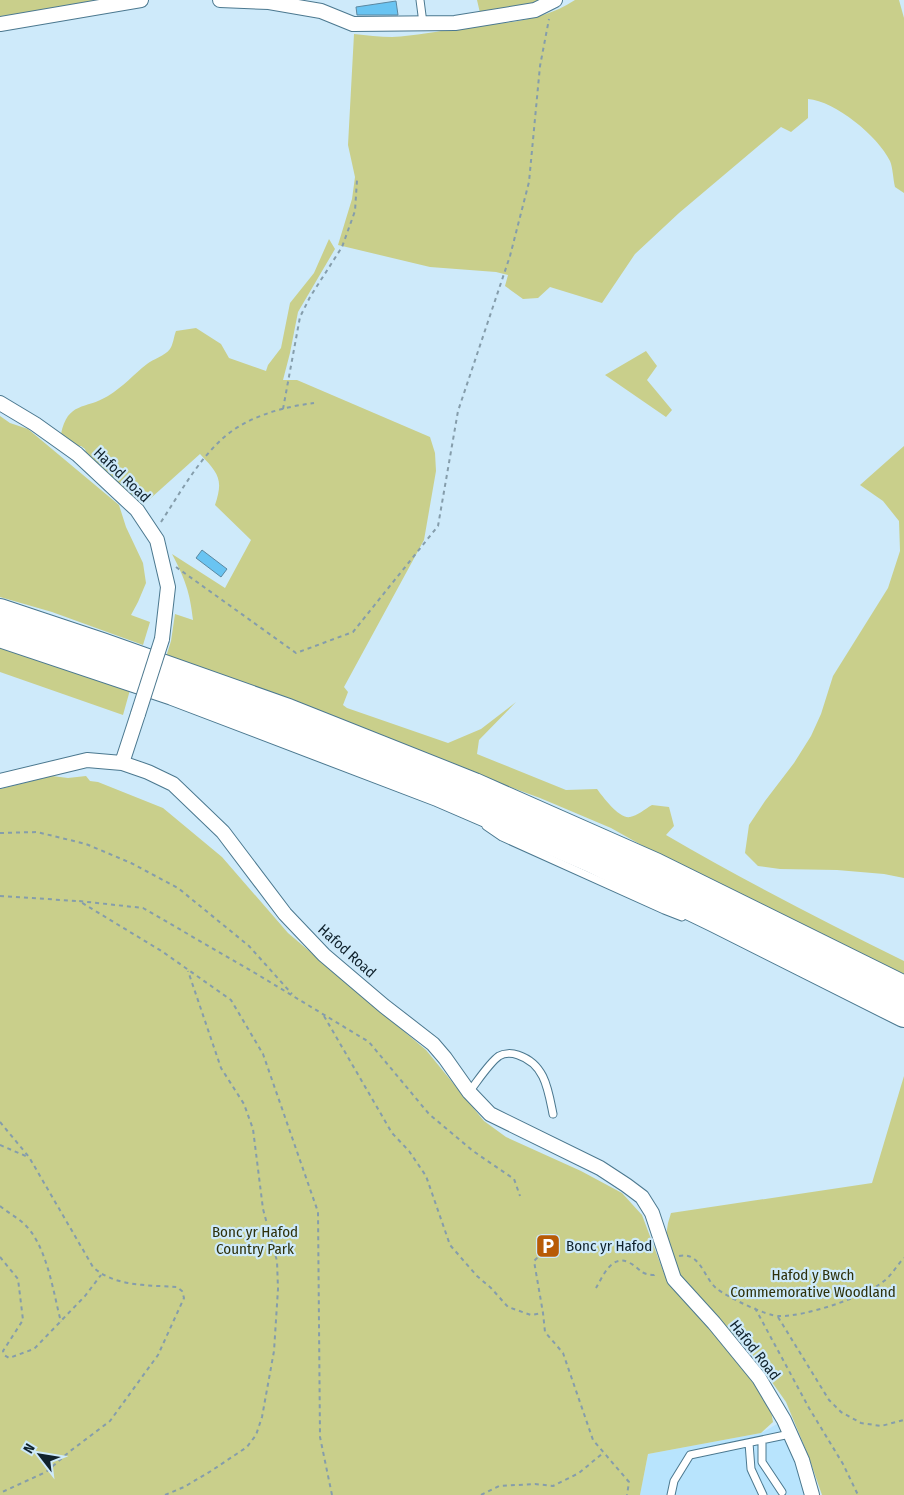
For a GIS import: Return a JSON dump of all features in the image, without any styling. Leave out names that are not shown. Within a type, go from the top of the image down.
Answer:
[{"type":"highway","points":[[0,612],[288,712],[474,786],[655,866],[904,990]]},
{"type":"highway","points":[[0,634],[173,692],[438,793],[590,859],[904,1014]]},
{"type":"street","points":[[0,24],[142,0]]},
{"type":"street","points":[[220,0],[269,2],[321,11],[353,24],[455,23],[535,10],[553,1]]},
{"type":"street","name":"Hafod Road","points":[[0,403],[35,424],[77,454],[137,510],[157,540],[168,587],[162,640],[122,763],[148,772],[173,784],[198,807],[222,832],[291,921],[324,955],[384,1006],[433,1044],[469,1092],[490,1114],[600,1168],[626,1184],[642,1197],[652,1213],[674,1279],[714,1323],[759,1378],[784,1420],[802,1460],[812,1495]]},
{"type":"street","points":[[0,781],[87,760],[122,763]]},
{"type":"lane","points":[[420,0],[423,23]]},
{"type":"lane","points":[[438,793],[470,815]]},
{"type":"lane","points":[[478,821],[502,837],[664,910],[692,920]]},
{"type":"lane","points":[[720,930],[777,950]]},
{"type":"lane","points":[[469,1092],[499,1056],[514,1053],[525,1057],[538,1068],[546,1082],[553,1114]]},
{"type":"lane","points":[[671,1495],[674,1480],[690,1455],[790,1434]]},
{"type":"lane","points":[[762,1440],[762,1462],[782,1492]]},
{"type":"lane","points":[[750,1443],[752,1469],[763,1495]]},
{"type":"path","points":[[160,555],[296,653],[353,632],[438,526],[458,411],[510,256],[529,182],[540,66],[553,1]]},
{"type":"path","points":[[283,410],[300,318],[310,297],[342,247],[354,211],[357,180]]},
{"type":"path","points":[[153,534],[196,468],[223,438],[250,421],[283,410],[314,403]]},
{"type":"path","points":[[0,832],[37,832],[86,844],[131,863],[178,888],[250,946],[294,996]]},
{"type":"path","points":[[0,896],[78,901],[143,908],[369,1042],[429,1114],[473,1151],[514,1179],[520,1196]]},
{"type":"path","points":[[78,901],[163,952],[232,1000],[263,1054],[318,1212],[320,1437],[332,1495]]},
{"type":"path","points":[[165,1495],[184,1487],[247,1447],[256,1434],[262,1417],[274,1351],[278,1289],[278,1261],[263,1209],[253,1129],[244,1104],[221,1068],[188,970]]},
{"type":"path","points":[[323,1014],[392,1133],[409,1151],[426,1176],[450,1244],[477,1276],[508,1307],[531,1314],[543,1313]]},
{"type":"path","points":[[0,1122],[29,1157],[93,1267],[101,1275],[124,1282],[177,1287],[182,1291],[184,1298],[158,1355],[110,1421],[46,1472],[0,1493]]},
{"type":"path","points":[[0,1145],[29,1157]]},
{"type":"path","points":[[0,1206],[24,1223],[36,1240],[48,1269],[61,1322]]},
{"type":"path","points":[[543,1252],[534,1261],[545,1332],[563,1354],[593,1440],[629,1482],[627,1495]]},
{"type":"path","points":[[596,1288],[610,1264],[620,1260],[629,1263],[643,1274],[654,1275],[660,1268],[658,1262],[682,1255],[690,1256],[697,1261],[715,1288],[739,1301],[778,1316],[811,1312],[839,1304],[864,1293],[884,1282],[904,1258]]},
{"type":"path","points":[[0,1257],[18,1280],[23,1320],[3,1351],[4,1355]]},
{"type":"path","points":[[0,1356],[4,1355],[9,1358],[34,1349],[85,1296],[101,1275]]},
{"type":"path","points":[[755,1308],[809,1408],[843,1464],[858,1495]]},
{"type":"path","points":[[778,1316],[829,1400],[841,1412],[861,1423],[880,1426],[904,1420]]},
{"type":"path","points":[[481,1495],[499,1486],[535,1484],[553,1486],[579,1473],[603,1453]]},
{"type":"shaded area","points":[[784,1420],[812,1495],[640,1495],[648,1454],[761,1433]]},
{"type":"green space","points":[[0,0],[96,0],[18,15],[0,16]]},
{"type":"green space","points":[[477,0],[539,0],[530,4],[480,13]]},
{"type":"green space","points":[[575,0],[899,0],[904,18],[904,193],[895,187],[891,164],[884,151],[866,131],[855,121],[831,106],[808,99],[808,118],[791,132],[781,127],[679,213],[635,254],[602,303],[550,287],[538,298],[523,299],[505,286],[508,275],[496,272],[430,267],[338,245],[352,199],[355,177],[348,145],[354,34],[383,37],[418,35],[520,21],[562,8]]},
{"type":"green space","points":[[329,239],[335,249],[298,312],[283,380],[297,380],[430,437],[435,453],[436,471],[424,540],[344,687],[348,692],[343,705],[448,743],[481,729],[516,702],[479,740],[477,754],[566,790],[597,789],[612,807],[626,817],[635,815],[652,805],[669,807],[674,826],[666,835],[784,900],[904,961],[904,980],[668,860],[611,828],[540,798],[165,660],[171,641],[175,614],[193,620],[186,586],[172,554],[225,588],[251,540],[215,505],[219,489],[218,477],[200,454],[142,506],[119,484],[89,461],[85,449],[81,446],[75,446],[61,434],[64,423],[73,411],[108,396],[147,364],[162,356],[170,349],[176,331],[196,328],[221,344],[229,358],[266,371],[268,365],[281,348],[290,303],[314,273]]},
{"type":"green space","points":[[646,351],[657,366],[647,380],[672,410],[666,417],[605,375]]},
{"type":"green space","points":[[0,416],[10,423],[28,429],[119,505],[126,527],[143,563],[146,583],[131,615],[150,622],[143,645],[52,612],[0,597]]},
{"type":"green space","points":[[904,446],[904,878],[884,874],[837,870],[780,869],[758,866],[745,853],[749,825],[811,736],[821,714],[833,676],[888,588],[900,551],[899,521],[883,501],[860,485]]},
{"type":"green space","points":[[0,647],[130,690],[123,715],[0,672]]},
{"type":"green space","name":"Bonc yr Hafod Country Park","points":[[52,776],[68,778],[86,776],[90,781],[98,782],[163,808],[222,857],[288,933],[426,1050],[484,1121],[506,1137],[581,1171],[622,1193],[642,1215],[665,1276],[746,1367],[771,1411],[773,1422],[761,1433],[648,1454],[640,1495],[0,1495],[0,789]]},
{"type":"green space","name":"Hafod y Bwch Commemorative Woodland","points":[[904,1076],[904,1495],[822,1495],[786,1402],[752,1354],[681,1280],[666,1236],[668,1223],[671,1213],[872,1183]]},
{"type":"building","points":[[396,1],[398,15],[357,15],[356,7]]},
{"type":"building","points":[[202,550],[227,569],[221,577],[196,558]]},
{"type":"place","name":"Bonc yr Hafod","points":[[548,1246]]}]
